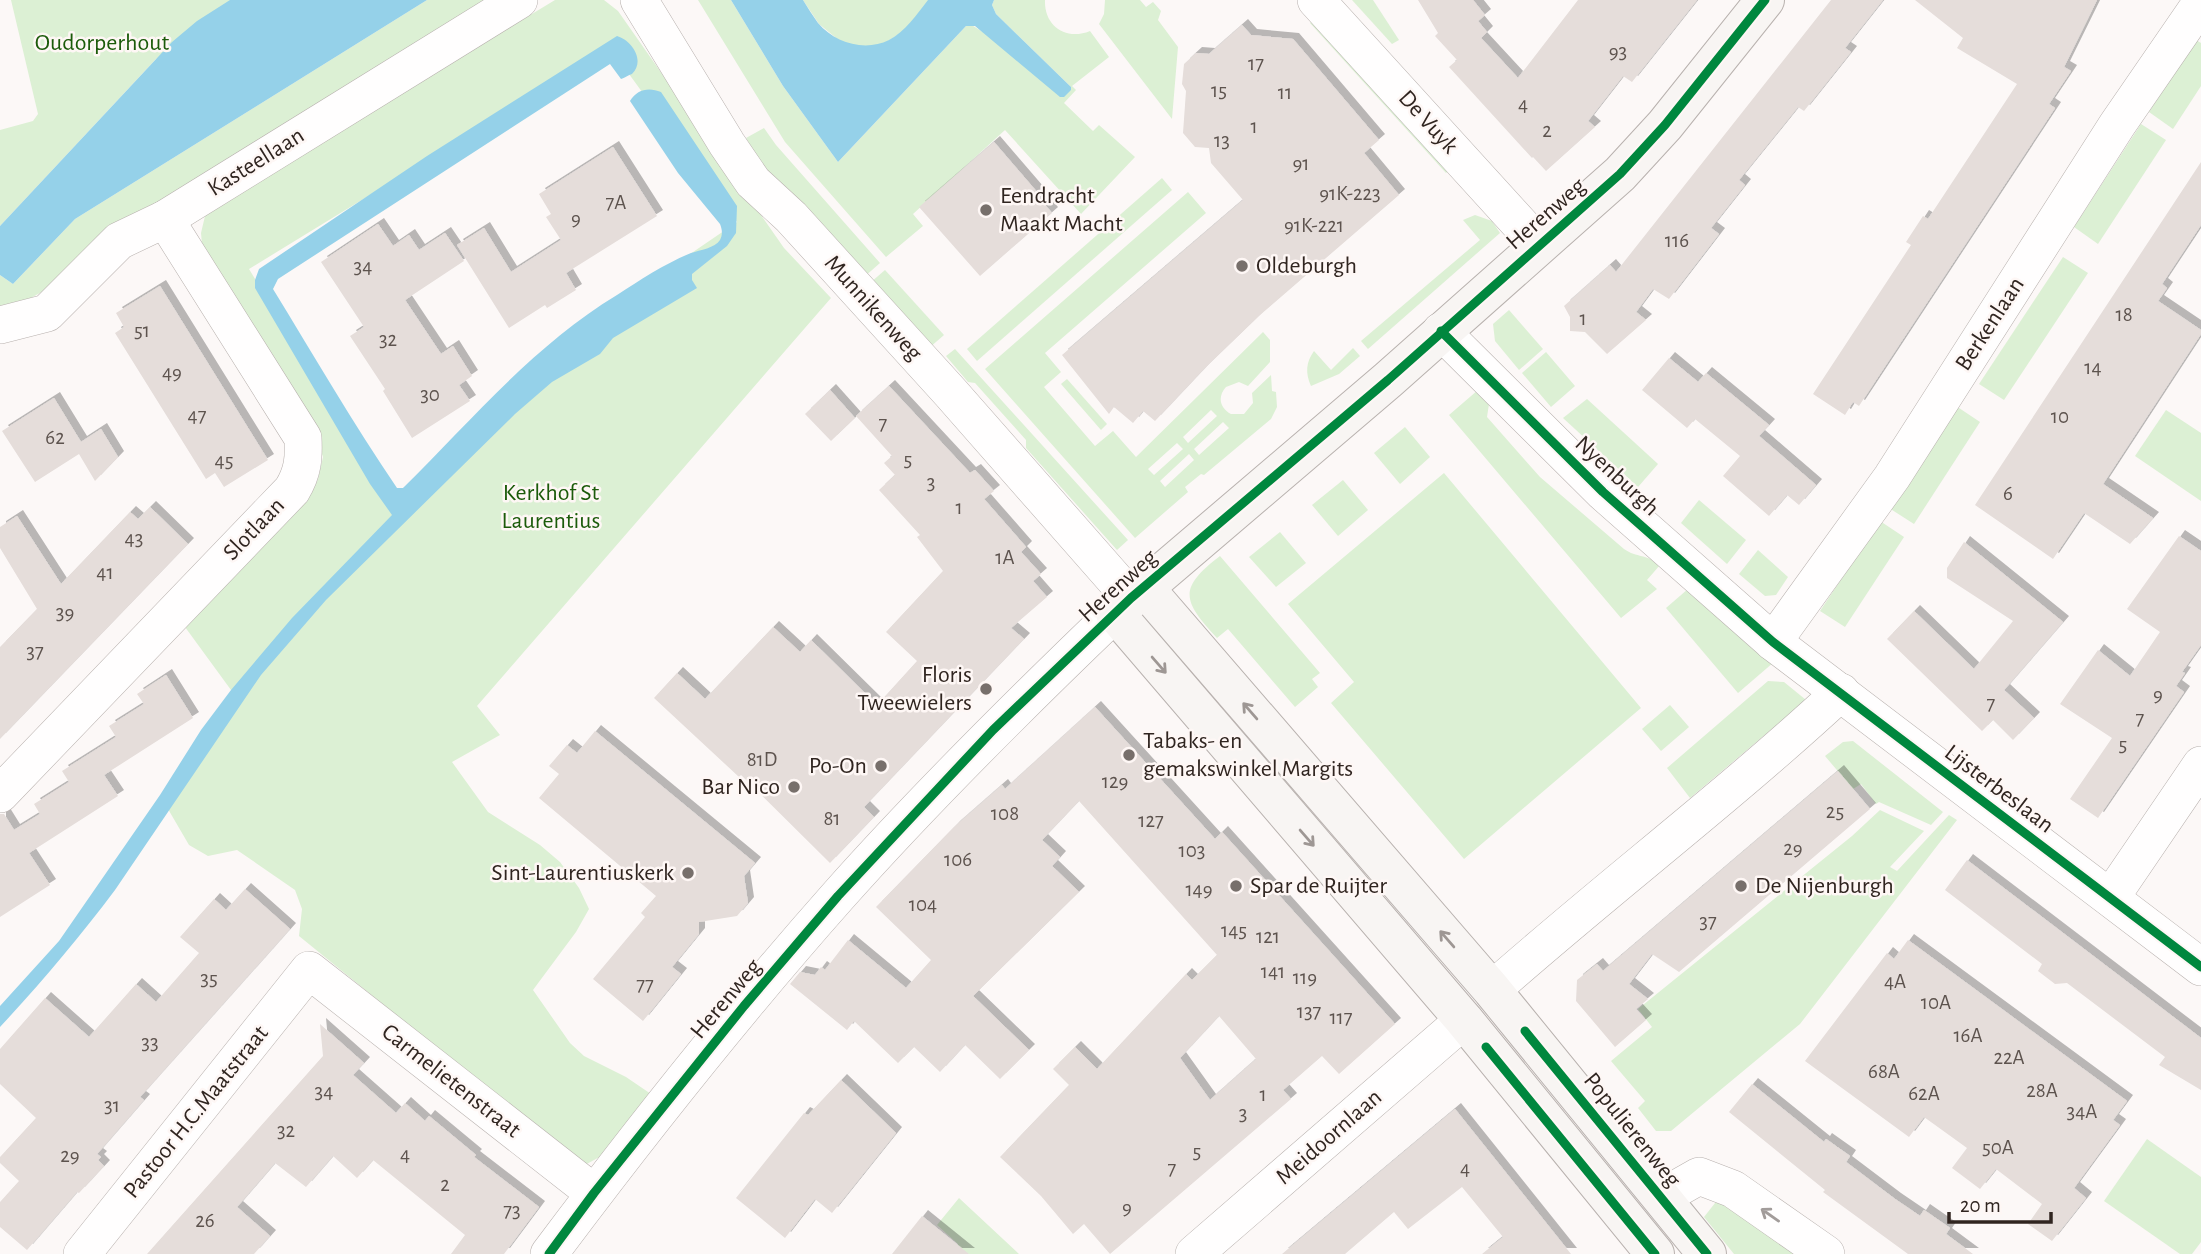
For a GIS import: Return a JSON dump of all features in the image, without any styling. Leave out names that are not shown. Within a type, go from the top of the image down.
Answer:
[{"type":"street","name":"Kasteellaan","points":[[0,325],[47,313],[119,241],[165,219],[519,0]]},
{"type":"street","name":"Munnikenweg","points":[[639,0],[727,144],[753,181],[791,218],[923,362],[1130,600]]},
{"type":"street","name":"De Vuyk","points":[[1316,0],[1539,245]]},
{"type":"street","name":"Herenweg","points":[[549,1254],[594,1193],[744,1006],[838,896],[993,730],[1130,600],[1388,380],[1620,174],[1665,125],[1765,0]]},
{"type":"street","name":"Berkenlaan","points":[[1773,642],[1892,477],[2117,125],[2201,3]]},
{"type":"street","name":"Slotlaan","points":[[0,794],[292,490],[300,476],[304,459],[303,438],[165,219]]},
{"type":"street","name":"Nyenburgh","points":[[1441,331],[1603,492],[1773,642]]},
{"type":"street","points":[[1130,600],[1492,990]]},
{"type":"street","points":[[1130,600],[1464,1020],[1655,1254]]},
{"type":"street","name":"Lijsterbeslaan","points":[[1773,642],[2201,967]]},
{"type":"street","points":[[1464,1020],[1492,990],[1552,937],[1794,735],[1841,692]]},
{"type":"street","points":[[2111,897],[2201,765]]},
{"type":"street","name":"Carmelietenstraat","points":[[309,970],[594,1193]]},
{"type":"street","name":"Pastoor H.C.Maatstraat","points":[[82,1254],[309,970]]},
{"type":"street","name":"Populierenweg","points":[[1492,990],[1707,1254]]},
{"type":"street","name":"Meidoornlaan","points":[[1194,1254],[1464,1020]]},
{"type":"street","points":[[1662,1197],[1699,1176],[1733,1189],[1826,1254]]},
{"type":"green space","name":"Oudorperhout","points":[[11,0],[246,0],[156,59],[0,226],[0,130],[33,121],[38,114]]},
{"type":"green space","points":[[427,0],[485,0],[47,289],[29,299],[0,307],[0,275],[13,284],[75,219]]},
{"type":"green space","name":"Kerkhof St Laurentius","points":[[555,0],[604,0],[618,11],[784,248],[831,298],[477,706],[500,735],[452,762],[488,812],[540,845],[560,862],[579,888],[589,909],[576,932],[533,990],[570,1043],[584,1056],[626,1077],[651,1094],[603,1155],[585,1165],[568,1155],[299,936],[302,909],[295,890],[237,850],[208,856],[189,845],[168,809],[242,701],[185,627],[311,494],[323,457],[309,418],[202,244],[201,233],[205,216]],"holes":[[[610,48],[737,222],[592,321],[397,514],[249,269]]]},
{"type":"green space","points":[[698,0],[731,0],[783,86],[838,162],[970,24],[1071,87],[996,14],[992,5],[994,0],[1045,0],[1052,24],[1073,34],[1090,31],[1109,57],[1072,86],[1076,90],[1064,103],[1093,131],[1099,125],[1135,157],[1081,214],[1005,130],[913,214],[923,226],[886,257],[785,142]]},
{"type":"green space","points":[[803,0],[953,0],[853,63],[835,37],[819,24]]},
{"type":"green space","points":[[1105,0],[1140,0],[1146,7],[1153,2],[1161,11],[1158,20],[1178,47],[1172,119],[1099,24],[1104,14]]},
{"type":"green space","points":[[1352,0],[1373,0],[1399,40],[1392,44]]},
{"type":"green space","points":[[1315,18],[1451,168],[1446,173],[1310,23]]},
{"type":"green space","points":[[2196,40],[2201,43],[2201,86],[2173,129],[2149,112]]},
{"type":"green space","points":[[2141,124],[2166,140],[2098,244],[2074,227]]},
{"type":"green space","points":[[764,128],[880,263],[863,278],[761,163],[746,138]]},
{"type":"green space","points":[[1162,178],[1172,190],[977,361],[967,349]]},
{"type":"green space","points":[[1188,192],[1206,213],[1045,353],[1061,372],[1044,387],[1095,446],[1113,431],[1136,457],[1263,332],[1270,340],[1270,362],[1248,386],[1239,382],[1226,387],[1221,395],[1221,402],[1224,409],[1231,414],[1244,414],[1253,403],[1252,393],[1271,375],[1277,407],[1271,419],[1204,475],[1201,474],[1185,487],[1188,492],[1135,538],[985,369]],"holes":[[[1211,410],[1217,416],[1188,443],[1183,437]],[[1223,422],[1229,428],[1199,455],[1194,449]],[[1177,443],[1183,449],[1154,475],[1148,469]],[[1189,454],[1194,460],[1165,487],[1160,481]]]},
{"type":"green space","points":[[1475,215],[1492,221],[1500,233],[1368,349],[1361,341],[1480,240],[1463,220]]},
{"type":"green space","points":[[2063,257],[2088,273],[2004,400],[1979,384]]},
{"type":"green space","points":[[885,270],[944,335],[929,348],[870,283]]},
{"type":"green space","points":[[1509,310],[1543,349],[1519,370],[1495,341],[1493,324]]},
{"type":"green space","points":[[1353,348],[1360,356],[1339,374],[1311,386],[1307,368],[1314,351],[1331,370]]},
{"type":"green space","points":[[955,349],[1128,540],[1117,550],[1026,448],[1026,440],[975,383],[968,382],[946,356]]},
{"type":"green space","points":[[1546,352],[1575,386],[1551,407],[1522,373]]},
{"type":"green space","points":[[1067,379],[1107,424],[1101,430],[1061,384]]},
{"type":"green space","points":[[1478,390],[1489,404],[1487,417],[1540,477],[1624,549],[1660,565],[1647,580],[1657,589],[1621,618],[1449,415]]},
{"type":"green space","points":[[1587,399],[1658,464],[1638,487],[1563,418]]},
{"type":"green space","points":[[1956,406],[1980,422],[1914,524],[1889,508]]},
{"type":"green space","points":[[2166,410],[2201,433],[2201,501],[2135,456]]},
{"type":"green space","points":[[1405,427],[1430,457],[1400,484],[1374,453]]},
{"type":"green space","points":[[1444,473],[1641,708],[1464,859],[1331,703],[1354,682],[1288,604]]},
{"type":"green space","points":[[1343,480],[1368,510],[1338,536],[1312,505]]},
{"type":"green space","points":[[1699,500],[1746,540],[1727,564],[1681,523]]},
{"type":"green space","points":[[1880,521],[1904,537],[1845,627],[1820,611]]},
{"type":"green space","points":[[1280,532],[1306,563],[1276,587],[1249,557]]},
{"type":"green space","points":[[1758,550],[1788,577],[1776,595],[1765,596],[1739,574]]},
{"type":"green space","points":[[1220,556],[1320,673],[1312,679],[1318,687],[1295,707],[1228,629],[1217,638],[1192,604],[1191,587],[1206,567]]},
{"type":"green space","points":[[1688,589],[1774,662],[1738,693],[1666,608]]},
{"type":"green space","points":[[1768,681],[1784,682],[1811,704],[1787,729],[1773,728],[1690,798],[1667,768]]},
{"type":"green space","points":[[1670,705],[1689,727],[1661,751],[1642,729]]},
{"type":"green space","points":[[1853,741],[1943,812],[1931,825],[1879,802],[1876,804],[1861,784],[1853,789],[1825,756],[1843,742]]},
{"type":"green space","points":[[1880,810],[1924,831],[1890,867],[1897,871],[1949,815],[1957,820],[1800,1024],[1671,1131],[1656,1131],[1638,1108],[1645,1101],[1611,1061],[1652,1027],[1638,1009],[1852,836]]},
{"type":"green space","points":[[2147,1139],[2201,1177],[2201,1242],[2192,1254],[2180,1254],[2104,1201]]},
{"type":"green space","points":[[959,1198],[1019,1254],[951,1254],[958,1244],[937,1225]]},
{"type":"green space","points":[[1719,1198],[1796,1254],[1734,1254],[1704,1217]]},
{"type":"water","points":[[230,0],[427,0],[75,219],[13,284],[0,275],[0,226],[172,42],[197,21]]},
{"type":"water","points":[[731,0],[803,0],[818,23],[833,36],[851,44],[870,45],[880,44],[900,32],[928,0],[994,0],[992,5],[996,14],[1071,87],[1071,90],[1064,97],[1060,97],[975,26],[966,26],[838,162],[783,86]]},
{"type":"water","points":[[617,36],[635,51],[638,63],[632,74],[621,79],[610,64],[278,279],[273,289],[381,464],[397,488],[403,488],[504,385],[558,337],[653,272],[691,253],[711,247],[720,240],[720,224],[678,173],[630,101],[636,94],[648,89],[661,92],[737,206],[736,233],[727,246],[692,274],[697,288],[613,338],[600,354],[552,382],[515,414],[326,600],[261,675],[115,890],[59,960],[0,1027],[0,1006],[59,941],[160,795],[201,730],[231,690],[292,618],[392,515],[370,484],[255,288],[259,269],[427,156]]},
{"type":"building","points":[[1418,0],[1473,0],[1485,15],[1478,21],[1487,32],[1481,38],[1518,78],[1578,0],[1697,0],[1632,82],[1623,76],[1588,121],[1595,127],[1546,171],[1449,67],[1457,60],[1435,36],[1438,33]]},
{"type":"building","points":[[1831,0],[1883,0],[1845,48],[1851,52],[1804,111],[1798,107],[1739,180],[1745,185],[1711,228],[1719,234],[1669,299],[1653,289],[1636,312],[1646,320],[1607,354],[1585,332],[1570,331],[1570,317],[1564,306],[1610,265],[1616,272]]},
{"type":"building","points":[[1915,0],[2097,0],[2064,67],[2071,71],[2049,104],[2055,108],[1859,406],[1853,402],[1845,415],[1813,394],[1911,245],[1906,242],[1923,216],[1928,219],[2017,84],[1957,48],[1963,38]]},
{"type":"building","name":"Oldeburgh","points":[[1242,25],[1251,35],[1293,39],[1379,140],[1364,153],[1399,195],[1260,315],[1155,421],[1143,411],[1133,423],[1114,407],[1109,414],[1062,355],[1243,200],[1211,163],[1209,148],[1195,147],[1183,133],[1186,91],[1182,84],[1184,64],[1196,53],[1209,54]]},
{"type":"building","name":"Eendracht Maakt Macht","points":[[994,142],[1052,213],[980,276],[919,207]]},
{"type":"building","points":[[613,147],[657,216],[566,273],[576,290],[547,308],[545,305],[509,328],[457,245],[484,228],[511,272],[561,240],[546,217],[551,214],[539,194]]},
{"type":"building","points":[[2201,162],[2201,225],[2162,284],[2167,288],[2158,301],[2201,330],[2201,334],[2103,484],[2153,518],[2130,544],[2084,513],[2053,559],[1975,505]]},
{"type":"building","points":[[378,224],[393,246],[409,235],[419,250],[445,233],[464,261],[405,300],[441,354],[453,346],[472,376],[459,385],[470,401],[412,438],[383,391],[385,389],[350,336],[364,327],[321,262]]},
{"type":"building","points":[[160,286],[268,460],[224,487],[215,473],[206,479],[115,333],[124,327],[116,313]]},
{"type":"building","points":[[1669,358],[1698,382],[1706,373],[1769,425],[1759,436],[1816,485],[1799,505],[1787,495],[1769,516],[1723,476],[1740,456],[1695,419],[1687,428],[1642,390]]},
{"type":"building","points":[[889,386],[970,473],[975,470],[994,491],[984,499],[1026,547],[1021,552],[1041,574],[1033,581],[1047,597],[1011,628],[1024,639],[864,807],[874,817],[830,863],[741,775],[739,777],[654,698],[677,673],[705,699],[773,627],[800,652],[811,640],[877,705],[917,661],[886,632],[943,571],[917,537],[920,535],[879,490],[895,475],[884,463],[892,456],[856,416]]},
{"type":"building","points":[[830,390],[855,418],[831,441],[805,414]]},
{"type":"building","points":[[54,398],[81,442],[101,429],[118,457],[95,481],[79,454],[35,482],[2,431]]},
{"type":"building","points":[[150,507],[188,544],[0,739],[0,647],[37,609],[0,548],[0,527],[17,516],[61,584],[130,512],[138,519]]},
{"type":"building","points":[[2179,536],[2201,551],[2201,645],[2182,672],[2185,673],[2176,686],[2184,692],[2098,818],[2070,799],[2112,738],[2060,704],[2098,650],[2130,676],[2160,632],[2127,609]]},
{"type":"building","points":[[1964,542],[2063,622],[2004,690],[2034,718],[2013,740],[1993,720],[1982,731],[1887,639],[1914,611],[1974,669],[2013,621],[1947,578],[1947,568]]},
{"type":"building","points":[[166,675],[193,718],[104,775],[118,796],[29,853],[50,885],[0,917],[0,814],[4,814],[14,830],[40,814],[34,804],[69,782],[62,771],[116,737],[109,726],[144,704],[137,694]]},
{"type":"building","points":[[1095,707],[1215,839],[1222,832],[1395,1024],[1339,1074],[1322,1056],[1283,1090],[1291,1099],[1110,1254],[1084,1224],[1073,1234],[1041,1196],[1000,1157],[1069,1085],[1053,1069],[1075,1047],[1097,1069],[1186,974],[1192,980],[1217,955],[1079,801],[1042,840],[1060,857],[1052,866],[1079,892],[973,996],[1029,1050],[1000,1079],[965,1045],[940,1072],[914,1047],[898,1063],[854,1021],[847,1030],[790,984],[800,972],[815,975],[821,967],[825,970],[848,940],[906,988],[931,960],[876,907],[954,827],[1002,785],[1005,789]],"holes":[[[1219,1016],[1256,1059],[1210,1100],[1180,1058]]]},
{"type":"building","name":"Sint-Laurentiuskerk","points":[[595,731],[755,863],[744,876],[748,903],[737,916],[699,922],[699,934],[672,967],[681,974],[643,1021],[593,979],[645,917],[641,913],[656,896],[539,798],[559,774],[549,766],[567,745],[577,753]]},
{"type":"building","name":"De Nijenburgh","points":[[1838,771],[1870,809],[1679,972],[1652,954],[1629,984],[1648,999],[1636,1009],[1646,1020],[1615,1047],[1576,1001],[1577,980],[1597,964],[1603,971]]},
{"type":"building","points":[[1967,860],[2201,1038],[2201,1090],[2159,1065],[2165,1057],[2067,983],[2055,984],[2038,971],[2042,964],[1945,890]]},
{"type":"building","points":[[245,889],[290,929],[140,1097],[144,1100],[97,1154],[101,1157],[98,1160],[104,1166],[79,1193],[77,1192],[27,1250],[0,1227],[0,1202],[19,1181],[0,1163],[0,1157],[36,1118],[0,1084],[0,1049],[45,998],[89,1037],[136,984],[156,1002],[199,953],[180,937],[214,899],[226,910]]},
{"type":"building","points":[[1908,940],[2127,1101],[2113,1120],[2120,1125],[2074,1188],[2086,1198],[2052,1241],[2028,1224],[2042,1204],[1996,1169],[1980,1189],[1952,1168],[1967,1148],[1924,1117],[1909,1137],[1805,1061],[1887,953],[1894,959]]},
{"type":"building","points":[[320,1024],[364,1063],[353,1075],[396,1113],[405,1103],[425,1121],[429,1116],[476,1155],[474,1157],[539,1207],[504,1254],[451,1254],[465,1235],[373,1160],[357,1178],[333,1156],[306,1187],[275,1163],[237,1207],[270,1236],[254,1254],[147,1254],[323,1056]]},
{"type":"building","points":[[841,1080],[896,1133],[832,1213],[815,1199],[785,1238],[736,1198],[804,1113],[808,1115]]},
{"type":"building","points":[[1752,1084],[1824,1142],[1826,1139],[1850,1156],[1846,1162],[1895,1199],[1920,1216],[1924,1210],[1950,1228],[1946,1234],[1973,1254],[1908,1254],[1823,1192],[1825,1190],[1729,1112]]},
{"type":"building","points":[[1455,1109],[1571,1254],[1482,1254],[1503,1237],[1462,1187],[1408,1229],[1394,1212],[1345,1254],[1282,1254]]},
{"type":"building","points":[[922,1216],[969,1254],[892,1254]]},
{"type":"cycle path","points":[[549,1254],[594,1193],[744,1006],[838,896],[993,730],[1131,598],[1388,380],[1620,174],[1665,125],[1765,0]]},
{"type":"cycle path","points":[[1441,331],[1603,492],[1773,642],[2201,967]]},
{"type":"cycle path","points":[[1525,1031],[1707,1254]]},
{"type":"cycle path","points":[[1486,1047],[1655,1254]]},
{"type":"place","name":"Eendracht Maakt Macht","points":[[986,210]]},
{"type":"place","name":"Oldeburgh","points":[[1242,266]]},
{"type":"place","name":"Floris Tweewielers","points":[[986,689]]},
{"type":"place","name":"Tabaks- en gemakswinkel Margits","points":[[1129,755]]},
{"type":"place","name":"Po-On","points":[[881,766]]},
{"type":"place","name":"Bar Nico","points":[[794,787]]},
{"type":"place","name":"Sint-Laurentiuskerk","points":[[688,873]]},
{"type":"place","name":"Spar de Ruijter","points":[[1236,886]]},
{"type":"place","name":"De Nijenburgh","points":[[1741,886]]}]
